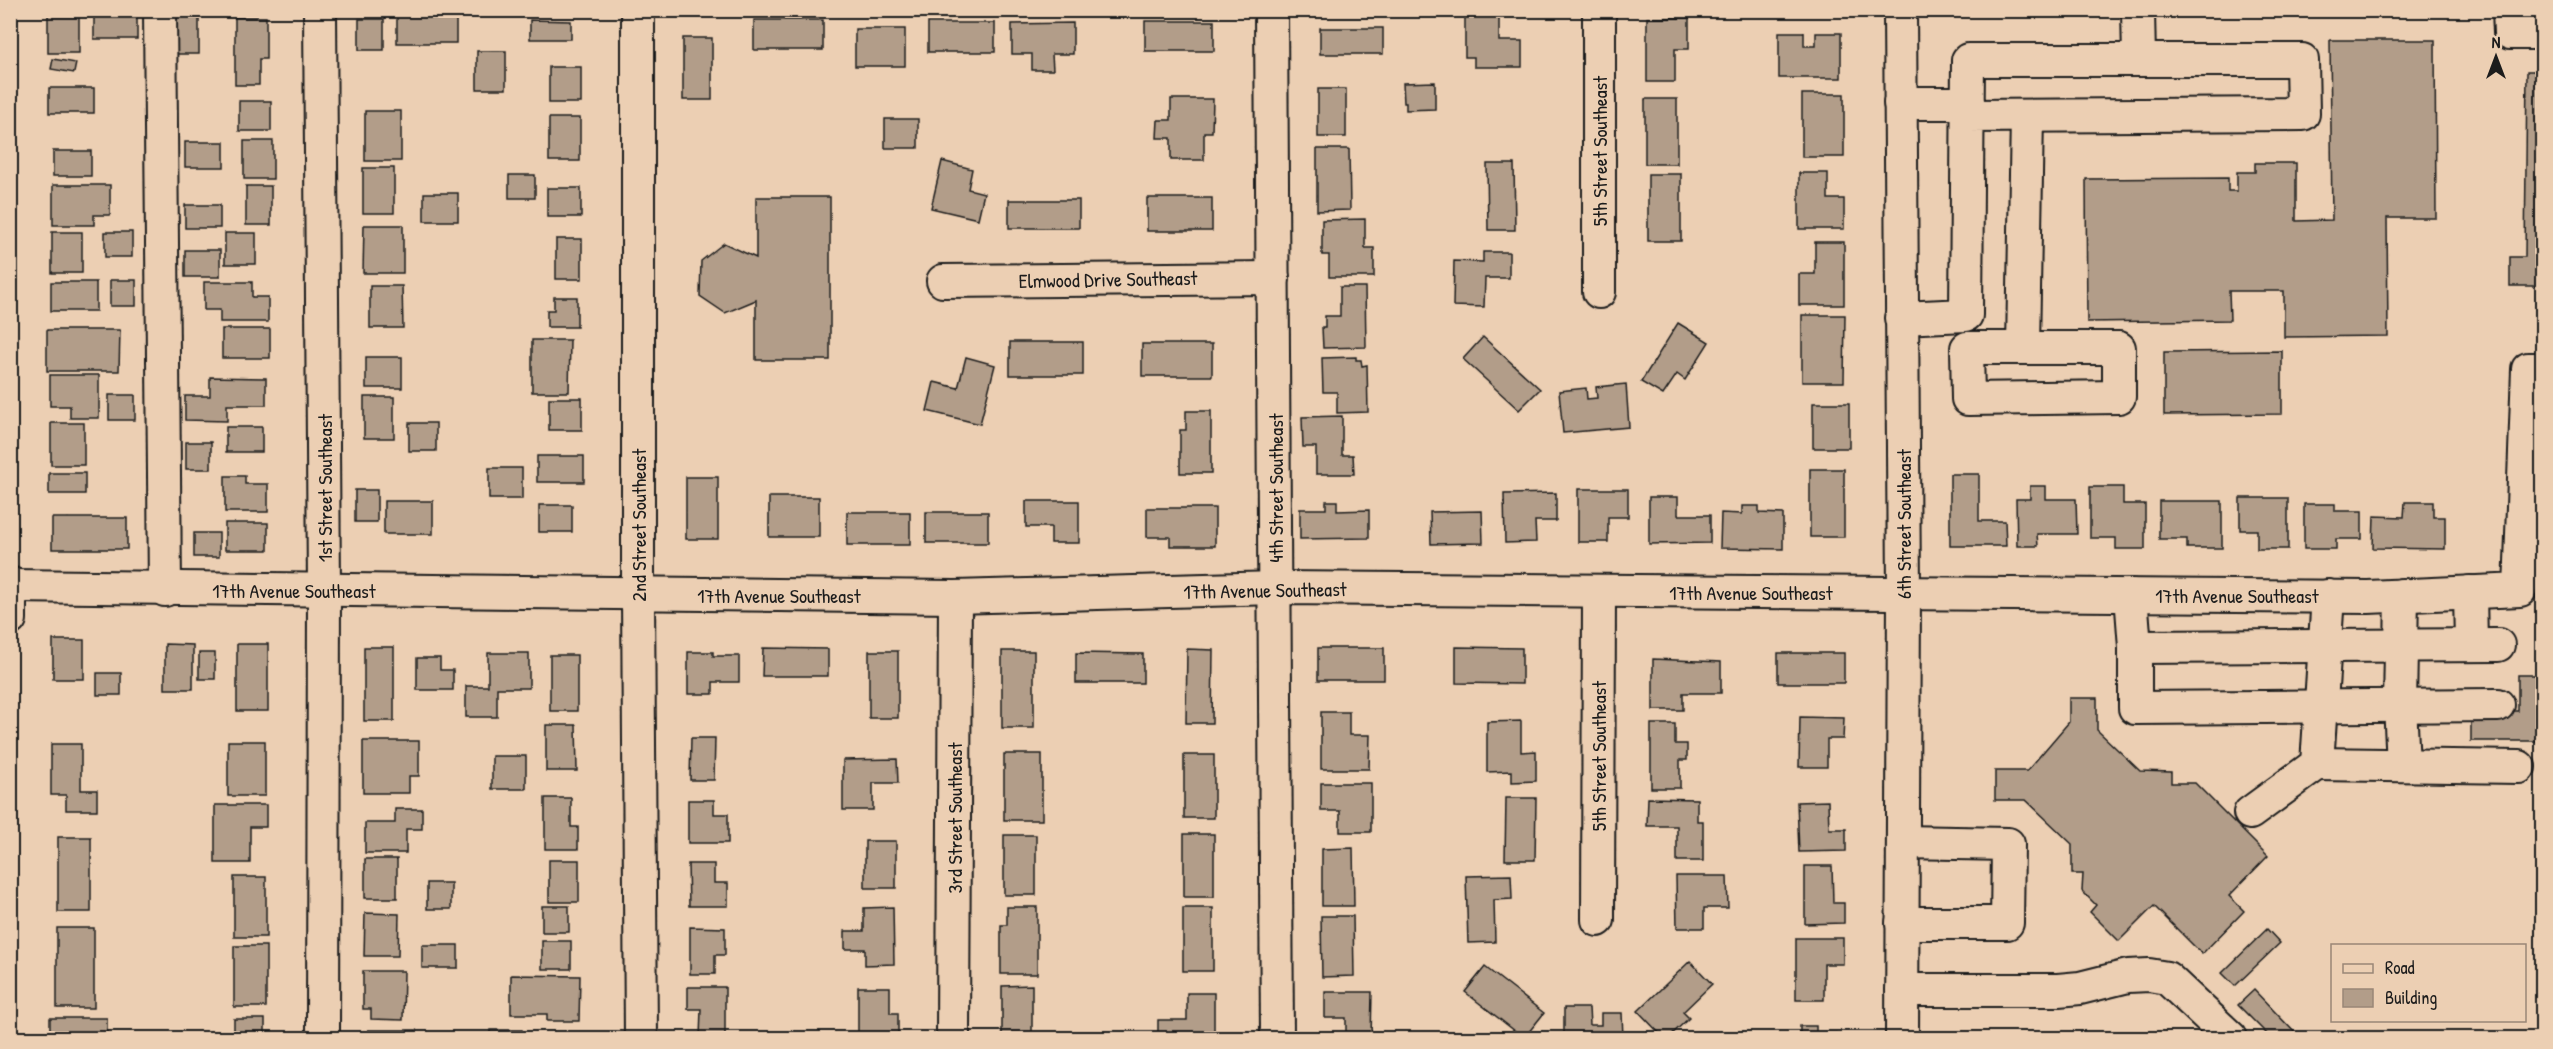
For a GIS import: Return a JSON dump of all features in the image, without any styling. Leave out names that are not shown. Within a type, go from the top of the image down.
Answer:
[{"type":"street","points":[[160,10],[165,590]]},
{"type":"street","name":"1st Street Southeast","points":[[320,10],[324,590],[323,1038]]},
{"type":"street","name":"2nd Street Southeast","points":[[638,10],[641,1038]]},
{"type":"street","name":"4th Street Southeast","points":[[1271,10],[1277,1038]]},
{"type":"street","name":"5th Street Southeast","points":[[1599,10],[1599,292]]},
{"type":"street","name":"6th Street Southeast","points":[[1900,10],[1904,593],[1902,1038]]},
{"type":"street","points":[[2138,10],[2139,59]]},
{"type":"street","points":[[2509,10],[2510,33],[2542,33]]},
{"type":"street","points":[[1900,103],[1968,110],[2027,116],[2303,114],[2302,60],[1968,60],[1968,110],[1966,315],[1968,399],[2119,398],[2119,348],[1967,348]]},
{"type":"street","points":[[2023,348],[2027,116]]},
{"type":"street","name":"Elmwood Drive Southeast","points":[[944,281],[1273,278]]},
{"type":"street","points":[[1901,318],[1966,315]]},
{"type":"street","name":"17th Avenue Southeast","points":[[10,585],[165,590],[955,597],[1276,588],[2223,596],[2402,595],[2520,590],[2528,369],[2542,369]]},
{"type":"street","points":[[10,585],[10,619]]},
{"type":"street","name":"5th Street Southeast","points":[[1598,920],[1599,591]]},
{"type":"street","points":[[2135,647],[2485,645],[2470,592]]},
{"type":"street","points":[[2131,595],[2135,647],[2135,708],[2498,705]]},
{"type":"street","points":[[2402,595],[2400,705],[2403,765]]},
{"type":"street","points":[[2223,596],[2224,646]]},
{"type":"street","points":[[2317,764],[2328,596]]},
{"type":"street","name":"3rd Street Southeast","points":[[953,1038],[955,597]]},
{"type":"street","points":[[2250,813],[2317,764],[2518,767]]},
{"type":"street","points":[[1902,923],[2007,923],[2008,844],[1903,842]]},
{"type":"street","points":[[1902,990],[2058,990],[2080,988],[2128,976],[2149,975],[2168,978],[2231,1038]]},
{"type":"building","points":[[48,10],[79,10],[79,53],[48,53]]},
{"type":"building","points":[[94,10],[137,10],[137,39],[94,39]]},
{"type":"building","points":[[170,12],[199,12],[199,54],[170,54]]},
{"type":"building","points":[[1465,14],[1499,14],[1499,41],[1522,41],[1522,67],[1474,67],[1474,57],[1465,57]]},
{"type":"building","points":[[397,15],[456,15],[456,43],[397,43]]},
{"type":"building","points":[[235,17],[266,17],[266,59],[259,59],[259,85],[235,85]]},
{"type":"building","points":[[1647,18],[1689,18],[1689,49],[1675,49],[1675,82],[1647,82]]},
{"type":"building","points":[[359,19],[384,19],[384,50],[359,50]]},
{"type":"building","points":[[530,20],[571,21],[571,39],[530,39]]},
{"type":"building","points":[[754,20],[823,20],[823,50],[754,50]]},
{"type":"building","points":[[1145,21],[1214,21],[1214,51],[1145,51]]},
{"type":"building","points":[[928,23],[995,23],[995,52],[928,52]]},
{"type":"building","points":[[1073,23],[1073,54],[1052,54],[1053,70],[1032,70],[1032,54],[1012,54],[1012,24]]},
{"type":"building","points":[[1320,28],[1383,28],[1383,54],[1320,54]]},
{"type":"building","points":[[855,29],[905,29],[905,66],[855,66]]},
{"type":"building","points":[[1779,32],[1804,32],[1804,46],[1816,46],[1816,33],[1841,33],[1841,78],[1779,78]]},
{"type":"building","points":[[683,38],[712,38],[712,100],[683,100]]},
{"type":"building","points":[[2330,40],[2435,40],[2436,218],[2387,218],[2388,336],[2284,337],[2284,291],[2229,291],[2230,320],[2087,322],[2086,179],[2228,178],[2228,191],[2237,191],[2237,172],[2255,172],[2255,163],[2296,163],[2296,221],[2332,220]]},
{"type":"building","points":[[477,51],[506,51],[506,89],[477,89]]},
{"type":"building","points":[[53,59],[76,63],[74,73],[51,69]]},
{"type":"building","points":[[549,67],[581,67],[581,103],[549,103]]},
{"type":"building","points":[[2527,71],[2542,71],[2542,286],[2510,286],[2510,257],[2525,257]]},
{"type":"building","points":[[1435,82],[1435,109],[1406,110],[1403,83]]},
{"type":"building","points":[[49,88],[94,88],[94,113],[49,113]]},
{"type":"building","points":[[1318,89],[1346,89],[1346,137],[1318,137]]},
{"type":"building","points":[[1802,94],[1844,94],[1844,157],[1802,157]]},
{"type":"building","points":[[1171,99],[1213,99],[1212,132],[1204,132],[1204,160],[1171,160],[1171,138],[1157,138],[1158,120],[1171,120]]},
{"type":"building","points":[[1645,99],[1677,99],[1677,164],[1645,164]]},
{"type":"building","points":[[239,101],[271,101],[271,131],[239,131]]},
{"type":"building","points":[[365,111],[401,111],[401,161],[365,161]]},
{"type":"building","points":[[549,118],[580,118],[580,161],[549,161]]},
{"type":"building","points":[[885,119],[918,119],[918,148],[885,148]]},
{"type":"building","points":[[244,141],[273,141],[273,179],[244,179]]},
{"type":"building","points":[[185,142],[224,142],[224,167],[185,167]]},
{"type":"building","points":[[1317,149],[1349,149],[1350,210],[1317,211]]},
{"type":"building","points":[[53,151],[91,151],[91,176],[53,176]]},
{"type":"building","points":[[942,161],[972,169],[968,189],[984,193],[978,219],[931,208]]},
{"type":"building","points":[[1487,164],[1514,164],[1515,230],[1488,230]]},
{"type":"building","points":[[363,168],[394,168],[394,213],[363,213]]},
{"type":"building","points":[[1799,173],[1828,173],[1828,199],[1844,199],[1844,229],[1799,229]]},
{"type":"building","points":[[1648,174],[1681,174],[1681,241],[1648,241]]},
{"type":"building","points":[[509,175],[535,175],[535,198],[509,198]]},
{"type":"building","points":[[53,185],[110,185],[110,215],[94,215],[94,225],[53,225]]},
{"type":"building","points":[[246,186],[271,186],[271,225],[246,225]]},
{"type":"building","points":[[547,188],[581,188],[581,217],[547,217]]},
{"type":"building","points":[[424,193],[458,193],[458,221],[424,221]]},
{"type":"building","points":[[756,197],[830,197],[830,360],[756,360],[756,300],[725,313],[700,296],[701,261],[724,243],[756,258]]},
{"type":"building","points":[[1147,198],[1212,198],[1212,231],[1147,231]]},
{"type":"building","points":[[1009,200],[1079,200],[1079,228],[1009,228]]},
{"type":"building","points":[[185,205],[220,205],[220,228],[185,228]]},
{"type":"building","points":[[1365,219],[1365,248],[1374,248],[1374,277],[1329,277],[1329,255],[1322,255],[1322,220]]},
{"type":"building","points":[[364,225],[403,225],[403,273],[363,273]]},
{"type":"building","points":[[52,232],[82,232],[82,273],[52,273]]},
{"type":"building","points":[[105,232],[132,232],[132,257],[105,257]]},
{"type":"building","points":[[225,233],[256,233],[256,264],[225,264]]},
{"type":"building","points":[[556,239],[582,239],[582,279],[556,279]]},
{"type":"building","points":[[1815,242],[1844,242],[1844,305],[1799,305],[1799,274],[1815,274]]},
{"type":"building","points":[[185,250],[220,250],[220,277],[185,277]]},
{"type":"building","points":[[1483,252],[1509,252],[1509,278],[1485,278],[1484,307],[1453,306],[1454,261],[1483,262]]},
{"type":"building","points":[[110,280],[136,280],[136,306],[110,306]]},
{"type":"building","points":[[51,282],[96,282],[96,311],[51,311]]},
{"type":"building","points":[[204,282],[252,282],[252,297],[268,297],[268,322],[220,322],[220,310],[204,310]]},
{"type":"building","points":[[370,286],[402,286],[403,328],[370,328]]},
{"type":"building","points":[[1340,287],[1365,287],[1366,347],[1323,348],[1322,327],[1325,327],[1325,316],[1340,316]]},
{"type":"building","points":[[554,297],[577,297],[577,327],[547,327],[547,310],[554,310]]},
{"type":"building","points":[[1802,315],[1845,315],[1844,382],[1802,382]]},
{"type":"building","points":[[1678,323],[1709,342],[1685,380],[1677,374],[1663,395],[1641,382]]},
{"type":"building","points":[[222,329],[270,329],[270,358],[222,358]]},
{"type":"building","points":[[47,330],[120,330],[119,371],[47,371]]},
{"type":"building","points":[[1483,337],[1540,389],[1519,410],[1463,359]]},
{"type":"building","points":[[532,340],[570,340],[569,392],[532,392]]},
{"type":"building","points":[[1010,342],[1083,342],[1083,375],[1010,375]]},
{"type":"building","points":[[1142,344],[1212,344],[1212,376],[1142,376]]},
{"type":"building","points":[[2282,351],[2282,414],[2164,415],[2164,352]]},
{"type":"building","points":[[366,357],[402,357],[402,388],[366,388]]},
{"type":"building","points":[[966,357],[995,365],[980,424],[927,411],[934,382],[958,388]]},
{"type":"building","points":[[1356,357],[1356,360],[1361,360],[1362,366],[1367,365],[1368,412],[1337,413],[1337,392],[1323,392],[1322,358]]},
{"type":"building","points":[[50,375],[99,375],[99,418],[70,418],[70,406],[50,406]]},
{"type":"building","points":[[210,377],[266,378],[266,405],[227,405],[227,421],[185,420],[185,396],[210,396]]},
{"type":"building","points":[[1626,384],[1629,427],[1563,433],[1559,391],[1586,388],[1587,399],[1597,398],[1596,387]]},
{"type":"building","points":[[109,395],[135,395],[135,420],[109,420]]},
{"type":"building","points":[[364,397],[394,397],[394,438],[364,438]]},
{"type":"building","points":[[549,398],[582,398],[582,430],[549,430]]},
{"type":"building","points":[[1813,403],[1849,403],[1849,448],[1813,448]]},
{"type":"building","points":[[1186,411],[1211,411],[1211,473],[1180,473],[1180,430],[1186,430]]},
{"type":"building","points":[[1342,416],[1342,455],[1353,455],[1354,474],[1316,474],[1316,447],[1303,447],[1302,417]]},
{"type":"building","points":[[51,423],[84,423],[84,465],[51,465]]},
{"type":"building","points":[[409,423],[436,423],[436,451],[409,451]]},
{"type":"building","points":[[226,427],[262,427],[262,452],[226,452]]},
{"type":"building","points":[[186,442],[211,442],[211,469],[186,469]]},
{"type":"building","points":[[2542,452],[2542,547],[2536,547]]},
{"type":"building","points":[[537,456],[584,456],[584,482],[537,482]]},
{"type":"building","points":[[489,468],[522,468],[522,499],[489,499]]},
{"type":"building","points":[[1810,469],[1844,469],[1844,537],[1810,537]]},
{"type":"building","points":[[49,473],[85,473],[85,494],[49,494]]},
{"type":"building","points":[[1950,474],[1979,474],[1979,521],[2005,521],[2006,546],[1950,546]]},
{"type":"building","points":[[225,476],[245,476],[245,484],[268,484],[268,512],[225,512]]},
{"type":"building","points":[[686,477],[718,477],[718,539],[686,539]]},
{"type":"building","points":[[2030,486],[2046,486],[2046,499],[2076,499],[2077,534],[2037,534],[2038,546],[2017,546],[2016,499],[2030,499]]},
{"type":"building","points":[[2090,487],[2123,487],[2123,504],[2145,504],[2145,549],[2116,549],[2116,538],[2090,538]]},
{"type":"building","points":[[1578,489],[1628,489],[1628,517],[1608,517],[1608,542],[1578,542]]},
{"type":"building","points":[[355,490],[377,490],[377,522],[355,522]]},
{"type":"building","points":[[1556,493],[1556,521],[1535,521],[1536,542],[1505,543],[1504,494]]},
{"type":"building","points":[[769,497],[819,497],[819,537],[769,537]]},
{"type":"building","points":[[1649,497],[1678,497],[1678,515],[1710,515],[1710,543],[1649,544]]},
{"type":"building","points":[[2240,498],[2288,498],[2288,549],[2257,549],[2257,530],[2240,530]]},
{"type":"building","points":[[384,501],[433,501],[433,534],[384,534]]},
{"type":"building","points":[[1026,501],[1079,501],[1079,543],[1051,543],[1051,527],[1026,527]]},
{"type":"building","points":[[1326,501],[1337,501],[1337,511],[1369,510],[1369,538],[1300,539],[1300,509],[1326,509]]},
{"type":"building","points":[[2159,501],[2222,501],[2222,548],[2187,548],[2187,539],[2159,539]]},
{"type":"building","points":[[2405,502],[2433,502],[2433,517],[2445,517],[2445,549],[2373,548],[2374,516],[2404,517]]},
{"type":"building","points":[[2304,504],[2335,504],[2335,511],[2362,511],[2362,539],[2336,539],[2336,549],[2304,549]]},
{"type":"building","points":[[539,505],[572,505],[572,532],[539,532]]},
{"type":"building","points":[[1742,506],[1759,506],[1759,513],[1783,514],[1783,549],[1720,548],[1721,513],[1742,514]]},
{"type":"building","points":[[1147,508],[1215,508],[1215,546],[1170,546],[1170,537],[1147,537]]},
{"type":"building","points":[[1482,511],[1483,543],[1431,544],[1430,512]]},
{"type":"building","points":[[847,512],[910,512],[910,545],[847,545]]},
{"type":"building","points":[[926,512],[988,512],[988,543],[926,543]]},
{"type":"building","points":[[52,518],[127,518],[127,549],[52,549]]},
{"type":"building","points":[[225,523],[268,523],[268,550],[225,550]]},
{"type":"building","points":[[194,533],[219,533],[219,557],[194,557]]},
{"type":"building","points":[[53,640],[84,640],[84,679],[53,679]]},
{"type":"building","points":[[165,644],[193,645],[193,689],[165,689]]},
{"type":"building","points":[[237,644],[268,644],[268,711],[237,711]]},
{"type":"building","points":[[364,647],[394,647],[394,721],[364,721]]},
{"type":"building","points":[[1456,647],[1522,648],[1522,684],[1456,683]]},
{"type":"building","points":[[763,648],[828,649],[828,676],[762,676]]},
{"type":"building","points":[[1318,648],[1384,648],[1384,680],[1318,680]]},
{"type":"building","points":[[1187,649],[1213,650],[1212,723],[1186,723]]},
{"type":"building","points":[[869,651],[898,651],[898,718],[869,718]]},
{"type":"building","points":[[1002,651],[1034,651],[1034,728],[1002,728]]},
{"type":"building","points":[[688,652],[713,652],[713,656],[739,656],[739,682],[713,682],[713,694],[688,694]]},
{"type":"building","points":[[199,653],[215,653],[215,679],[199,679]]},
{"type":"building","points":[[488,653],[529,653],[529,688],[497,688],[497,717],[466,717],[466,686],[488,686]]},
{"type":"building","points":[[1076,653],[1143,654],[1143,683],[1076,683]]},
{"type":"building","points":[[1778,653],[1844,653],[1844,683],[1778,683]]},
{"type":"building","points":[[550,655],[577,655],[577,711],[550,711]]},
{"type":"building","points":[[417,658],[440,658],[440,670],[453,670],[453,690],[417,690]]},
{"type":"building","points":[[1653,659],[1721,662],[1721,693],[1683,693],[1683,710],[1653,710]]},
{"type":"building","points":[[97,673],[121,673],[121,695],[97,695]]},
{"type":"building","points":[[2518,675],[2542,675],[2542,741],[2471,741],[2471,711],[2518,711]]},
{"type":"building","points":[[2069,698],[2097,698],[2097,730],[2140,771],[2171,772],[2171,783],[2195,783],[2268,856],[2229,896],[2244,911],[2202,954],[2154,906],[2119,941],[2090,912],[2096,905],[2082,891],[2083,874],[2072,874],[2072,844],[2026,800],[1995,800],[1995,771],[2027,771],[2069,722]]},
{"type":"building","points":[[1321,712],[1349,712],[1349,735],[1370,735],[1369,769],[1321,769]]},
{"type":"building","points":[[1800,717],[1844,718],[1843,739],[1827,739],[1827,767],[1799,767]]},
{"type":"building","points":[[1521,721],[1521,752],[1536,751],[1536,781],[1512,782],[1512,771],[1487,772],[1487,722]]},
{"type":"building","points":[[1651,724],[1675,724],[1675,744],[1687,744],[1687,760],[1680,760],[1680,788],[1651,788]]},
{"type":"building","points":[[546,725],[576,725],[577,771],[546,771]]},
{"type":"building","points":[[691,738],[715,738],[714,780],[690,780]]},
{"type":"building","points":[[228,741],[265,741],[265,796],[228,796]]},
{"type":"building","points":[[363,741],[419,741],[419,776],[409,776],[409,793],[363,793]]},
{"type":"building","points":[[51,744],[81,744],[81,790],[97,790],[97,810],[66,810],[66,795],[51,795]]},
{"type":"building","points":[[1004,754],[1042,754],[1042,820],[1004,820]]},
{"type":"building","points":[[1184,755],[1214,755],[1214,818],[1184,818]]},
{"type":"building","points":[[492,756],[526,756],[526,789],[492,789]]},
{"type":"building","points":[[897,759],[898,783],[873,783],[873,810],[843,810],[843,760]]},
{"type":"building","points":[[1321,783],[1371,783],[1371,832],[1340,832],[1340,811],[1321,811]]},
{"type":"building","points":[[545,798],[571,798],[571,827],[578,827],[578,849],[545,849]]},
{"type":"building","points":[[1506,798],[1536,798],[1535,860],[1505,860]]},
{"type":"building","points":[[1648,798],[1697,799],[1697,821],[1703,821],[1703,861],[1677,861],[1677,826],[1647,826]]},
{"type":"building","points":[[688,800],[714,800],[714,814],[728,814],[728,843],[688,843]]},
{"type":"building","points":[[1828,801],[1829,829],[1846,829],[1846,851],[1799,852],[1797,802]]},
{"type":"building","points":[[215,805],[266,805],[266,827],[250,827],[250,863],[215,863]]},
{"type":"building","points":[[395,809],[422,809],[422,829],[406,829],[406,853],[365,853],[365,823],[395,823]]},
{"type":"building","points":[[1184,834],[1214,834],[1214,897],[1184,897]]},
{"type":"building","points":[[1004,835],[1036,835],[1036,895],[1004,895]]},
{"type":"building","points":[[58,837],[91,837],[91,912],[58,912]]},
{"type":"building","points":[[865,841],[896,841],[896,888],[865,888]]},
{"type":"building","points":[[1353,848],[1354,906],[1322,906],[1322,849]]},
{"type":"building","points":[[365,859],[397,859],[397,898],[365,898]]},
{"type":"building","points":[[549,860],[579,860],[579,902],[549,902]]},
{"type":"building","points":[[688,864],[714,864],[714,883],[728,883],[728,906],[689,906]]},
{"type":"building","points":[[1805,866],[1832,866],[1833,903],[1844,903],[1844,923],[1805,924]]},
{"type":"building","points":[[1511,875],[1512,899],[1494,900],[1495,942],[1468,943],[1466,876]]},
{"type":"building","points":[[1676,876],[1727,876],[1728,908],[1704,908],[1704,928],[1677,928]]},
{"type":"building","points":[[234,877],[266,877],[266,937],[234,937]]},
{"type":"building","points":[[427,883],[451,883],[451,909],[427,909]]},
{"type":"building","points":[[542,906],[569,906],[569,932],[542,932]]},
{"type":"building","points":[[893,907],[894,964],[865,965],[865,949],[845,949],[845,931],[864,931],[864,908]]},
{"type":"building","points":[[1007,907],[1037,907],[1037,974],[1001,974],[1001,925],[1007,925]]},
{"type":"building","points":[[1183,908],[1213,908],[1213,971],[1183,971]]},
{"type":"building","points":[[365,913],[399,914],[398,956],[364,956]]},
{"type":"building","points":[[1321,916],[1353,916],[1354,976],[1322,977]]},
{"type":"building","points":[[690,927],[725,928],[725,955],[715,955],[715,974],[690,974]]},
{"type":"building","points":[[57,928],[94,928],[94,1008],[57,1008]]},
{"type":"building","points":[[2267,929],[2280,943],[2235,986],[2222,973]]},
{"type":"building","points":[[1796,938],[1843,938],[1843,964],[1824,964],[1824,1000],[1796,1000]]},
{"type":"building","points":[[542,941],[571,941],[571,969],[542,969]]},
{"type":"building","points":[[422,945],[458,945],[458,968],[422,968]]},
{"type":"building","points":[[234,946],[266,946],[266,1007],[234,1007]]},
{"type":"building","points":[[1690,961],[1712,984],[1683,1012],[1689,1018],[1668,1038],[1664,1038],[1638,1011]]},
{"type":"building","points":[[1485,967],[1544,1013],[1524,1038],[1465,992]]},
{"type":"building","points":[[363,971],[404,971],[403,1020],[371,1019],[371,1009],[363,1009]]},
{"type":"building","points":[[511,975],[580,976],[579,1021],[547,1021],[547,1014],[511,1014]]},
{"type":"building","points":[[1032,985],[1032,1038],[1002,1038],[1002,986]]},
{"type":"building","points":[[688,987],[725,987],[725,1038],[700,1038],[701,1009],[688,1009]]},
{"type":"building","points":[[858,987],[890,987],[890,1013],[898,1013],[898,1038],[858,1038]]},
{"type":"building","points":[[2254,990],[2297,1035],[2294,1038],[2271,1038],[2238,1005]]},
{"type":"building","points":[[1325,992],[1372,992],[1371,1038],[1346,1038],[1346,1018],[1325,1018]]},
{"type":"building","points":[[1187,993],[1214,993],[1214,1038],[1158,1038],[1158,1020],[1187,1020]]},
{"type":"building","points":[[1564,1008],[1589,1008],[1590,1025],[1601,1025],[1601,1013],[1622,1013],[1623,1038],[1564,1038]]},
{"type":"building","points":[[50,1018],[107,1018],[107,1038],[50,1038]]},
{"type":"building","points":[[234,1019],[265,1019],[265,1038],[234,1038]]},
{"type":"building","points":[[1800,1026],[1816,1026],[1816,1033],[1836,1033],[1836,1038],[1800,1038]]},
{"type":"building","points":[[368,1030],[416,1030],[416,1038],[368,1038]]},
{"type":"building","points":[[490,1030],[522,1030],[522,1038],[490,1038]]},
{"type":"building","points":[[549,1035],[579,1035],[579,1038],[549,1038]]}]
